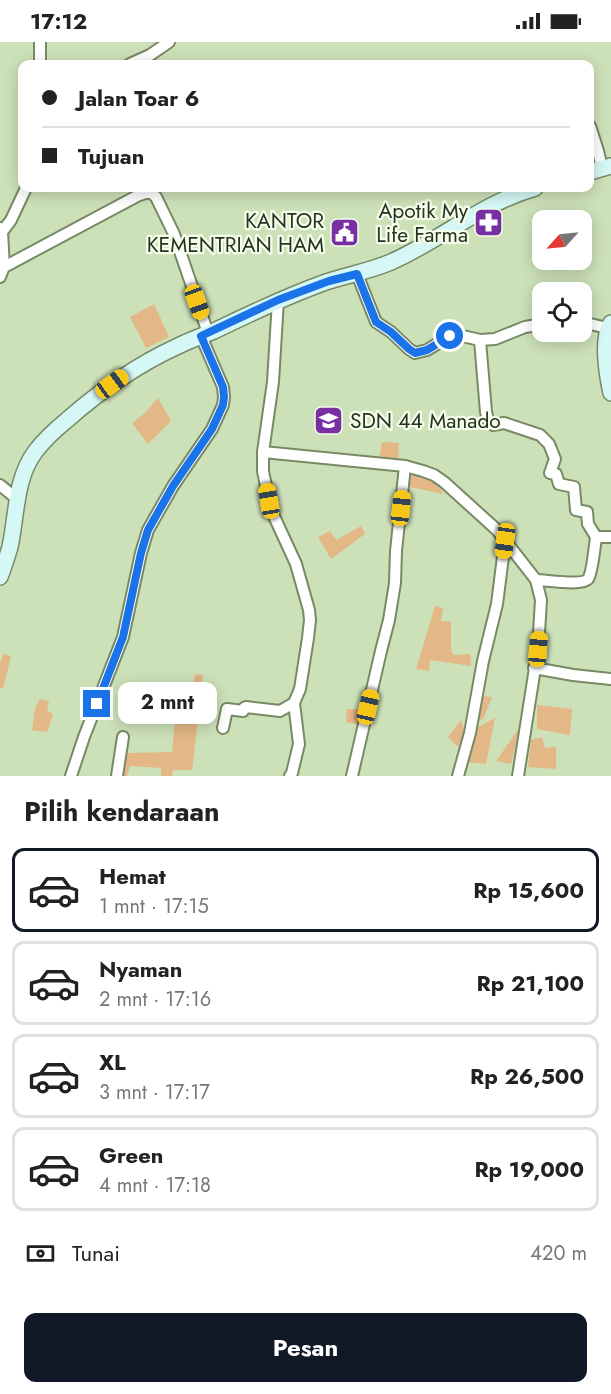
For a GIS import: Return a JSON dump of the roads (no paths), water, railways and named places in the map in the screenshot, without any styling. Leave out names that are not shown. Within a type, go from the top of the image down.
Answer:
[{"type":"main road","points":[[0,577],[10,546],[17,499],[27,465],[36,450],[99,394],[125,375],[175,347],[278,300],[329,281],[357,274],[411,252],[493,204],[507,192]]},
{"type":"main road","points":[[609,326],[607,372],[611,393]]},
{"type":"street","points":[[40,42],[40,60]]},
{"type":"street","points":[[140,60],[150,56],[169,42]]},
{"type":"street","points":[[594,138],[601,169]]},
{"type":"street","points":[[24,192],[11,220],[1,230],[2,264],[137,196],[148,192],[156,197],[174,234],[223,387],[224,397],[223,405],[212,429],[173,486],[148,530],[123,637],[71,776]]},
{"type":"street","points":[[357,274],[376,322],[415,353],[427,350],[450,336],[458,335],[480,340],[495,339],[532,326]]},
{"type":"street","points":[[278,300],[274,372],[263,452],[263,471],[273,514],[296,564],[310,620],[300,689],[294,703],[299,744],[290,776]]},
{"type":"street","points":[[592,323],[609,326]]},
{"type":"street","points":[[480,340],[488,420],[493,424],[504,423],[540,435],[549,444],[555,459],[550,473],[556,474],[559,484],[574,487],[576,510],[587,512],[588,524],[596,537],[589,577],[585,581],[577,583],[536,579]]},
{"type":"street","points":[[263,452],[405,466],[434,475],[497,530],[536,579],[541,600],[538,649],[518,776]]},
{"type":"street","points":[[352,776],[389,620],[395,583],[405,466]]},
{"type":"street","points":[[0,485],[17,499]]},
{"type":"street","points":[[596,537],[611,537]]},
{"type":"street","points":[[458,776],[470,733],[483,661],[497,604],[505,541]]},
{"type":"street","points":[[534,668],[611,679]]},
{"type":"street","points":[[223,728],[227,709],[243,711],[246,707],[280,711],[294,703]]},
{"type":"street","points":[[117,776],[123,737]]},
{"type":"place","name":"Apotik My Life Farma","points":[[489,223]]},
{"type":"place","name":"KANTOR KEMENTRIAN HAM","points":[[345,233]]},
{"type":"place","name":"SDN 44 Manado","points":[[329,421]]}]
